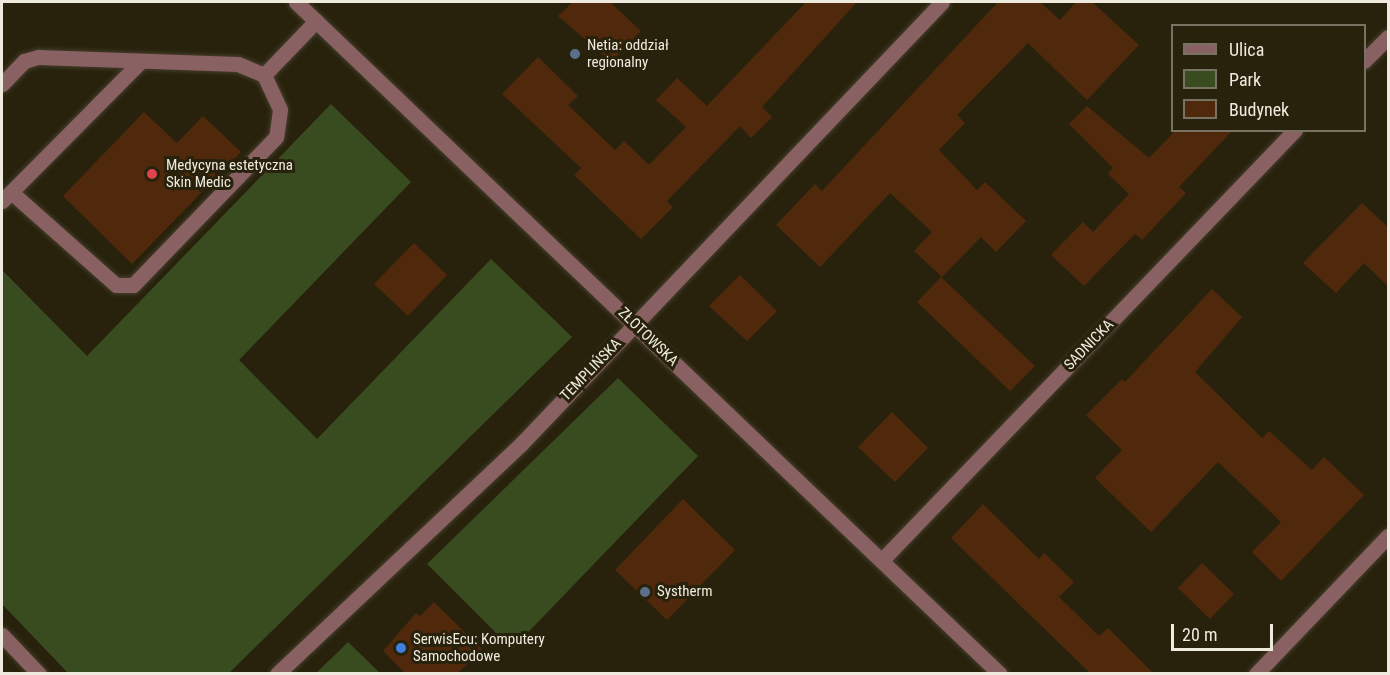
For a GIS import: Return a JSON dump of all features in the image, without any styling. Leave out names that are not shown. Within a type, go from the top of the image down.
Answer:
[{"type":"street","name":"ZŁOTOWSKA","points":[[296,2],[882,560],[992,671]]},
{"type":"street","name":"TEMPLIŃSKA","points":[[277,674],[521,444],[942,2]]},
{"type":"street","points":[[264,75],[316,21]]},
{"type":"street","points":[[1366,60],[1389,37]]},
{"type":"street","points":[[2,84],[24,62],[38,57],[238,64],[264,75],[278,95],[276,137],[133,285],[116,285],[6,196],[141,61]]},
{"type":"street","name":"SADNICKA","points":[[882,560],[1293,132]]},
{"type":"street","points":[[1256,674],[1389,536]]},
{"type":"street","points":[[2,635],[39,674]]},
{"type":"green space","points":[[331,104],[411,182],[239,360],[317,439],[491,259],[572,337],[229,673],[68,673],[2,604],[2,270],[87,356]]},
{"type":"green space","points":[[618,378],[698,456],[512,649],[427,564]]},
{"type":"green space","points":[[348,642],[380,673],[316,673],[336,654]]},
{"type":"building","points":[[573,2],[610,2],[641,31],[611,62],[558,16]]},
{"type":"building","points":[[806,2],[857,2],[762,107],[772,117],[751,138],[740,126],[667,201],[673,207],[641,239],[574,175],[581,168],[502,94],[538,57],[578,96],[568,105],[615,150],[624,141],[649,165],[686,127],[656,100],[677,78],[707,106]]},
{"type":"building","points":[[998,2],[1040,2],[1060,20],[1076,2],[1092,2],[1139,45],[1087,100],[1028,43],[957,115],[965,123],[939,150],[977,190],[985,182],[1026,221],[996,252],[981,237],[942,277],[914,251],[932,232],[890,193],[820,267],[776,225],[815,184],[822,191]]},
{"type":"building","points":[[1087,106],[1149,158],[1174,132],[1231,132],[1179,187],[1186,193],[1142,240],[1135,234],[1084,286],[1051,255],[1083,222],[1093,232],[1129,194],[1108,174],[1113,168],[1069,124]]},
{"type":"building","name":"Medycyna estetyczna Skin Medic","points":[[144,112],[177,143],[203,116],[241,152],[132,264],[63,196]]},
{"type":"building","points":[[1362,203],[1389,228],[1389,287],[1364,263],[1336,293],[1303,263]]},
{"type":"building","points":[[414,243],[447,275],[408,316],[374,284]]},
{"type":"building","points":[[740,275],[777,311],[747,341],[709,306]]},
{"type":"building","points":[[941,277],[1035,366],[1010,391],[917,302]]},
{"type":"building","points":[[1212,289],[1242,317],[1195,372],[1262,438],[1269,431],[1312,470],[1324,457],[1364,495],[1281,581],[1252,552],[1281,522],[1218,462],[1151,532],[1095,478],[1122,450],[1086,415],[1122,379],[1125,382]]},
{"type":"building","points":[[892,412],[928,448],[895,482],[858,447]]},
{"type":"building","points":[[683,499],[735,550],[667,620],[615,570]]},
{"type":"building","points":[[983,504],[1039,559],[1044,553],[1074,582],[1059,597],[1099,636],[1108,628],[1154,674],[1091,674],[951,538]]},
{"type":"building","points":[[1202,563],[1234,594],[1210,619],[1178,588]]},
{"type":"building","points":[[434,602],[482,649],[457,674],[406,674],[383,651],[416,613],[420,616]]},
{"type":"place","name":"Netia: oddział regionalny","points":[[575,54]]},
{"type":"place","name":"Medycyna estetyczna Skin Medic","points":[[152,174]]},
{"type":"place","name":"Systherm","points":[[645,592]]},
{"type":"place","name":"SerwisEcu: Komputery Samochodowe","points":[[401,648]]}]
